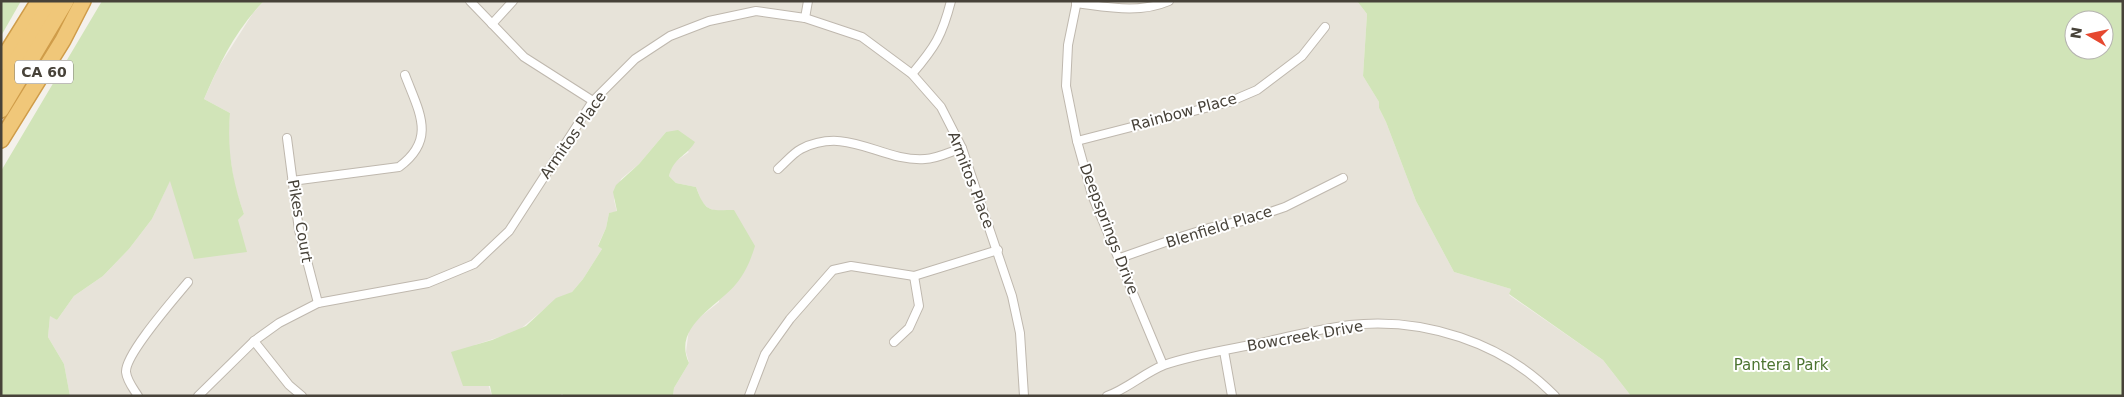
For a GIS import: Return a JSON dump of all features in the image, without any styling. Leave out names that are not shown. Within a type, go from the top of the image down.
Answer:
[{"type":"highway","name":"CA 60","points":[[1,62],[39,1]]},
{"type":"highway","points":[[1,86],[52,1]]},
{"type":"highway","points":[[1,110],[66,1]]},
{"type":"highway","name":"CA 60","points":[[1,140],[63,40],[83,1]]},
{"type":"street","points":[[470,1],[524,56],[593,101]]},
{"type":"street","points":[[492,24],[513,1]]},
{"type":"street","points":[[806,18],[808,1]]},
{"type":"street","points":[[912,74],[934,47],[945,27],[951,1]]},
{"type":"street","points":[[1076,2],[1124,9],[1147,8],[1169,1]]},
{"type":"street","name":"Deepsprings Drive","points":[[1076,2],[1068,45],[1066,86],[1076,140],[1092,195],[1120,258],[1163,365]]},
{"type":"street","name":"Armitos Place","points":[[198,396],[254,341],[278,323],[318,303],[428,283],[474,264],[509,231],[593,101],[635,59],[678,33],[709,21],[756,11],[806,18],[862,37],[912,74],[941,107],[962,148],[1012,296],[1020,333],[1024,396]]},
{"type":"street","name":"Rainbow Place","points":[[1076,140],[1229,102],[1258,90],[1302,56],[1325,26]]},
{"type":"street","points":[[292,181],[399,167],[412,157],[419,144],[423,121],[405,75]]},
{"type":"street","name":"Pikes Court","points":[[287,138],[299,230],[318,303]]},
{"type":"street","points":[[778,169],[800,149],[830,141],[857,142],[895,155],[926,159],[962,148]]},
{"type":"street","name":"Blenfield Place","points":[[1120,258],[1183,236],[1247,220],[1277,209],[1343,178]]},
{"type":"street","points":[[748,396],[765,354],[790,319],[833,270],[851,266],[914,276],[998,250]]},
{"type":"street","points":[[894,342],[909,328],[919,306],[914,276]]},
{"type":"street","points":[[138,396],[130,384],[126,370],[132,353],[188,282]]},
{"type":"street","name":"Bowcreek Drive","points":[[1110,395],[1163,365],[1350,326],[1386,324],[1418,327],[1452,334],[1484,346],[1516,364],[1555,396]]},
{"type":"street","points":[[254,341],[289,385],[302,396]]},
{"type":"street","points":[[1224,351],[1232,396]]},
{"type":"shaded area","points":[[264,1],[1357,1],[1367,14],[1363,76],[1379,102],[1379,108],[1416,201],[1454,272],[1511,289],[1509,295],[1603,360],[1631,396],[673,396],[674,388],[689,363],[686,352],[689,329],[695,321],[719,302],[728,210],[719,212],[708,208],[702,202],[696,187],[676,183],[669,176],[672,164],[689,152],[666,132],[639,164],[621,179],[614,200],[617,212],[609,213],[606,228],[598,245],[602,249],[583,279],[572,292],[548,306],[518,331],[475,345],[492,396],[70,396],[64,364],[48,337],[50,315],[57,320],[74,296],[103,276],[129,249],[152,219],[170,180],[238,220],[244,214],[235,188],[230,156],[228,138],[230,113],[204,99],[218,68],[253,13]]},
{"type":"green space","points":[[1,1],[21,1],[1,36]]},
{"type":"green space","points":[[102,1],[264,1],[237,35],[204,99],[230,113],[229,139],[231,164],[244,214],[238,220],[247,252],[194,259],[170,181],[152,219],[129,249],[103,276],[74,296],[57,320],[50,316],[48,337],[64,364],[70,396],[1,396],[1,171]]},
{"type":"green space","name":"Pantera Park","points":[[1357,1],[2123,1],[2123,396],[1631,396],[1603,360],[1509,294],[1511,289],[1454,272],[1416,201],[1379,108],[1379,102],[1363,76],[1367,14]]},
{"type":"green space","points":[[678,130],[695,142],[677,161],[669,176],[676,183],[696,187],[703,202],[710,209],[734,210],[755,246],[740,279],[691,328],[686,339],[685,350],[689,363],[674,388],[673,396],[564,396],[562,394],[560,396],[492,396],[490,386],[463,386],[451,352],[492,340],[526,326],[556,298],[572,292],[583,279],[602,249],[598,246],[606,228],[609,213],[617,211],[613,192],[616,185],[639,164],[666,132]]}]
